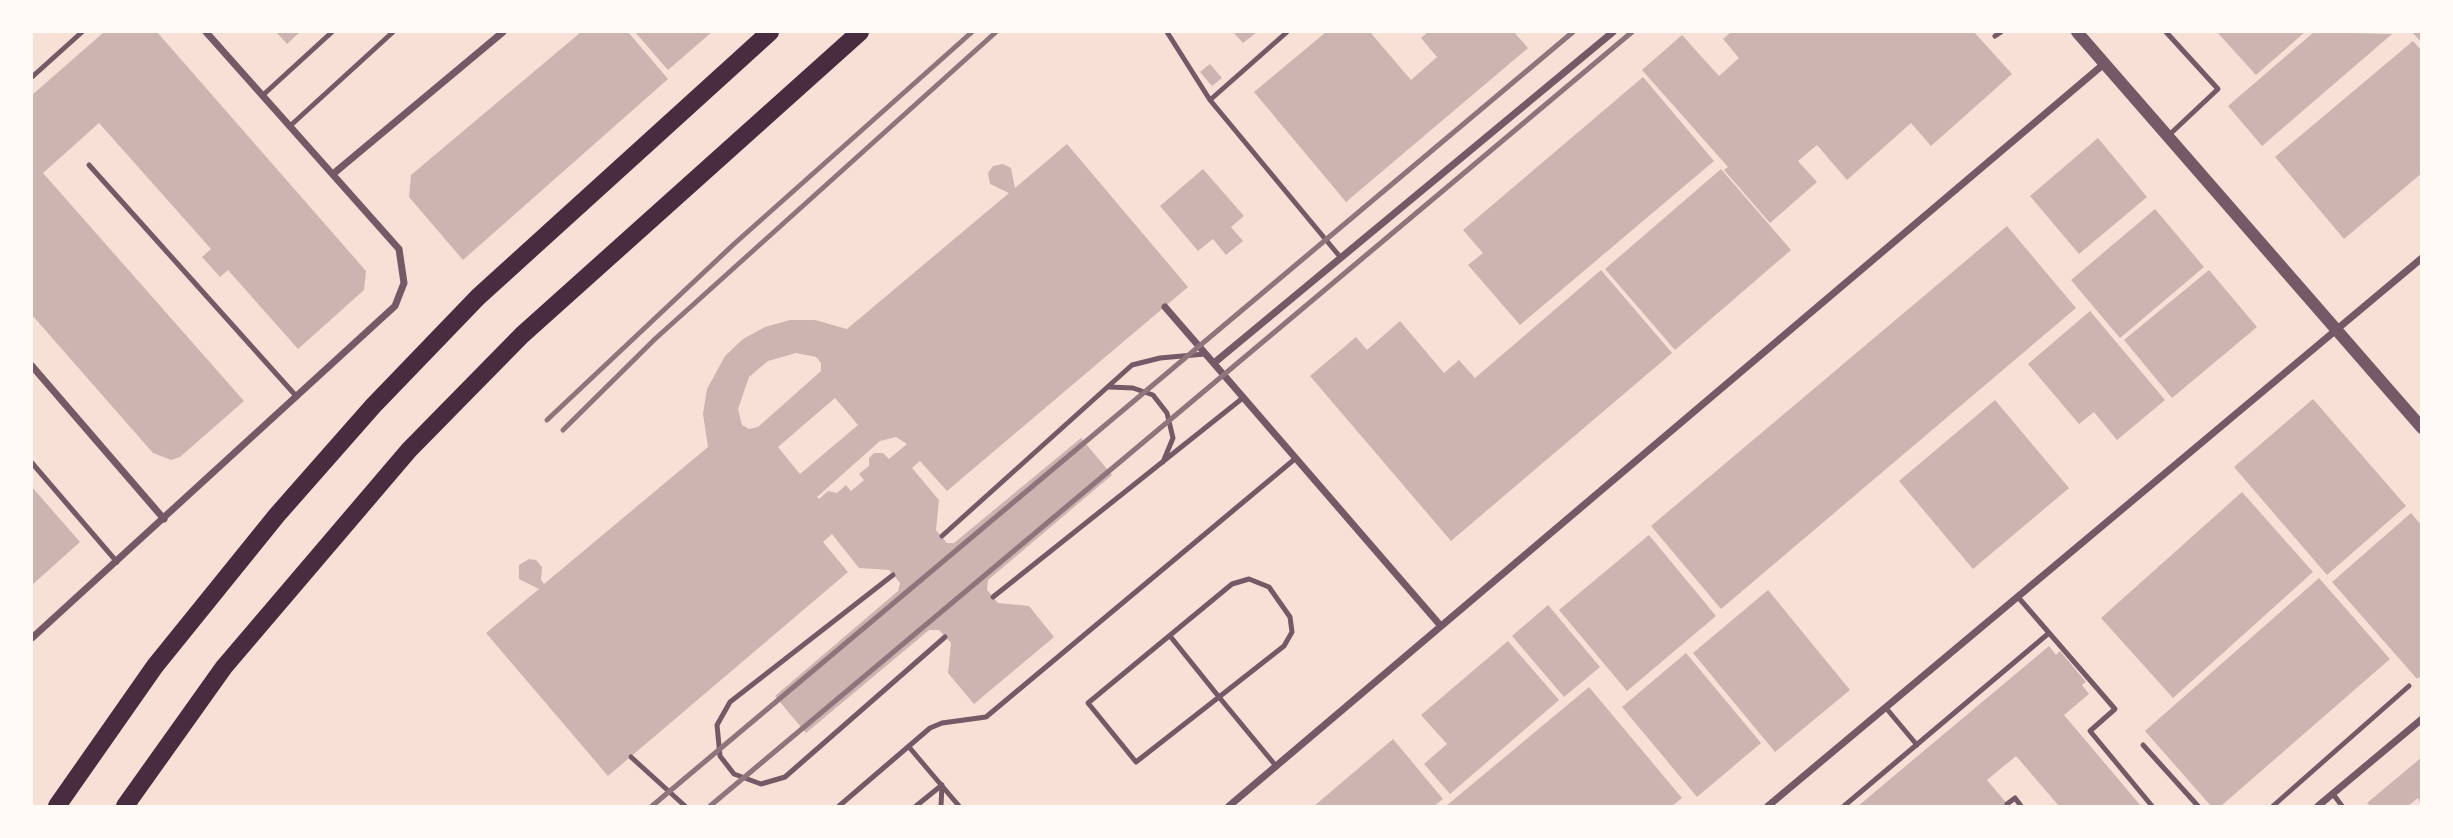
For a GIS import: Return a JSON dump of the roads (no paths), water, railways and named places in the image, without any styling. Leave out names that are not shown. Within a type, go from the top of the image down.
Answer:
[{"type":"main road","points":[[57,807],[155,666],[277,515],[373,406],[478,297],[770,32]]},
{"type":"main road","points":[[125,807],[224,667],[306,567],[409,450],[522,335],[860,32]]},
{"type":"street","points":[[32,638],[395,306],[404,283],[399,249],[206,32]]},
{"type":"street","points":[[333,174],[503,32]]},
{"type":"street","points":[[1214,363],[1613,32]]},
{"type":"street","points":[[2077,32],[2421,428]]},
{"type":"street","points":[[1229,807],[1440,625],[2105,63]]},
{"type":"street","points":[[1768,807],[2421,258]]},
{"type":"street","points":[[1165,307],[1440,625]]},
{"type":"street","points":[[32,366],[164,519]]},
{"type":"street","points":[[2318,807],[2421,719]]},
{"type":"lane","points":[[32,77],[82,32]]},
{"type":"lane","points":[[263,95],[332,32]]},
{"type":"lane","points":[[290,125],[393,32]]},
{"type":"lane","points":[[1167,32],[1210,100],[1341,258]]},
{"type":"lane","points":[[1210,100],[1287,32]]},
{"type":"lane","points":[[1994,36],[2001,32]]},
{"type":"lane","points":[[2166,32],[2218,89],[2168,136]]},
{"type":"lane","points":[[89,165],[297,397]]},
{"type":"lane","points":[[942,537],[1132,365],[1160,358],[1205,354]]},
{"type":"lane","points":[[1110,387],[1133,388],[1153,395],[1167,413],[1173,438],[1161,465]]},
{"type":"lane","points":[[993,597],[1244,397]]},
{"type":"lane","points":[[839,807],[930,728],[942,723],[986,718],[1296,458]]},
{"type":"lane","points":[[32,463],[117,562]]},
{"type":"lane","points":[[893,575],[730,702],[717,725],[720,756],[734,774],[761,783],[778,781],[793,772],[945,637]]},
{"type":"lane","points":[[1249,579],[1269,587],[1290,617],[1292,632],[1284,646],[1219,697],[1136,762],[1088,703],[1232,584],[1249,579]]},
{"type":"lane","points":[[2018,597],[2115,709],[2090,731],[2152,807]]},
{"type":"lane","points":[[1844,807],[2049,633]]},
{"type":"lane","points":[[1170,636],[1276,766]]},
{"type":"lane","points":[[2273,807],[2409,686]]},
{"type":"lane","points":[[1886,708],[1917,745]]},
{"type":"lane","points":[[2143,744],[2198,807]]},
{"type":"lane","points":[[909,747],[959,807]]},
{"type":"lane","points":[[631,757],[685,807]]},
{"type":"lane","points":[[916,807],[942,785]]},
{"type":"lane","points":[[941,807],[942,785]]},
{"type":"lane","points":[[2333,794],[2342,807]]},
{"type":"lane","points":[[2007,804],[2015,798],[2021,807]]},
{"type":"railway","points":[[547,420],[734,244],[972,32]]},
{"type":"railway","points":[[563,430],[655,339],[996,32]]},
{"type":"railway","points":[[652,806],[1573,32]]},
{"type":"railway","points":[[710,806],[1632,32]]}]
